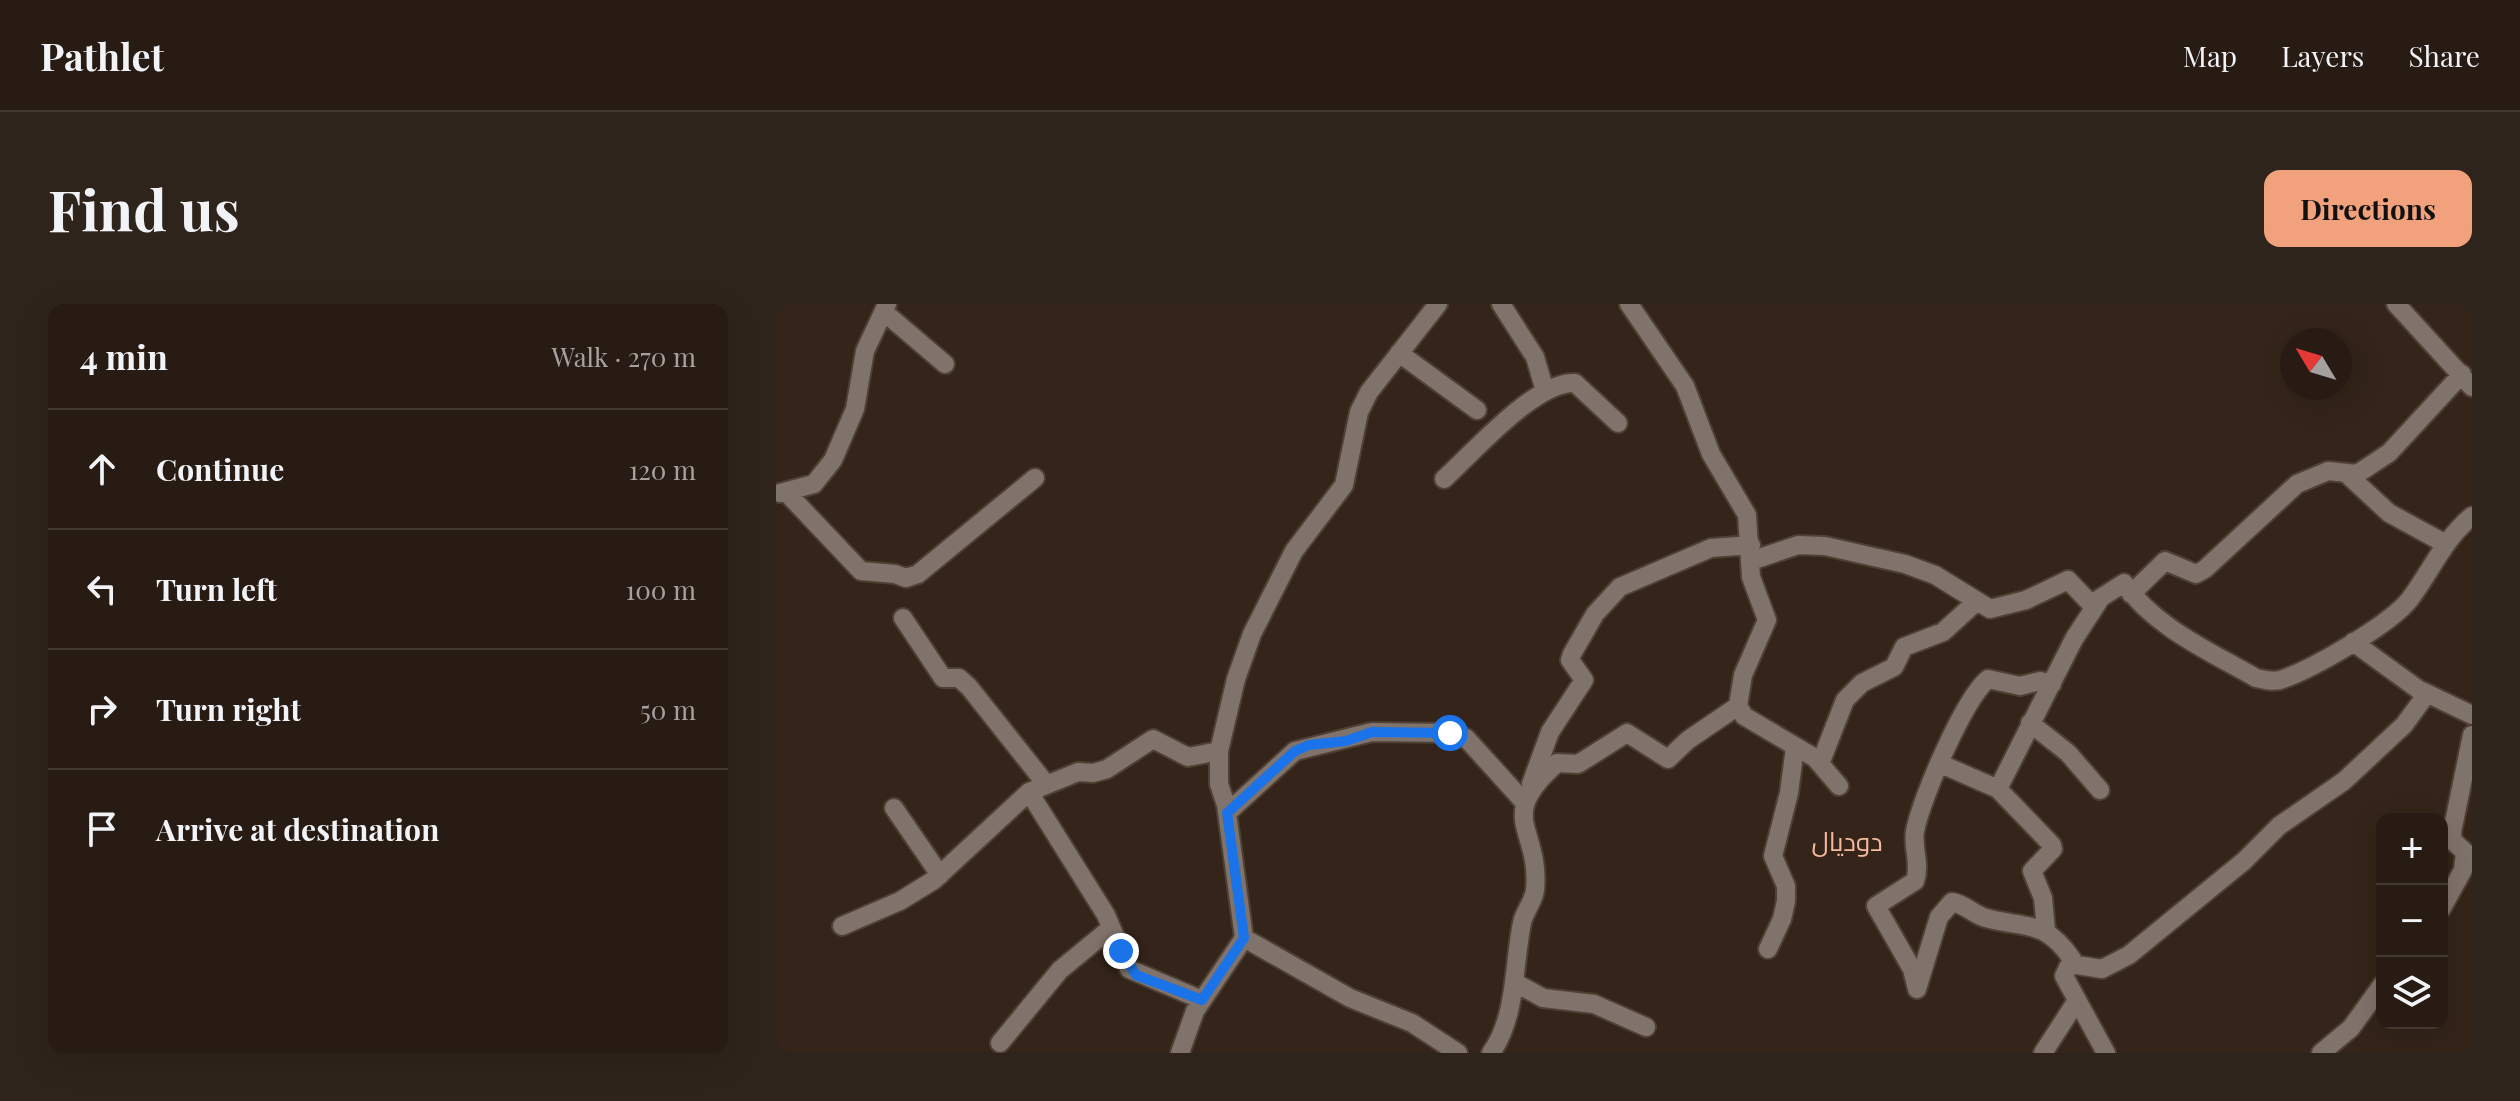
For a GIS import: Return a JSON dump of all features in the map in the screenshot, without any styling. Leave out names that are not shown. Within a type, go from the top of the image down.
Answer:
[{"type":"street","points":[[1501,304],[1535,357],[1545,391]]},
{"type":"street","points":[[1629,304],[1685,386],[1711,454],[1747,515],[1751,577],[1767,620],[1743,675],[1738,706],[1744,716],[1820,764],[1839,786]]},
{"type":"street","points":[[1491,1053],[1501,1039],[1514,982],[1522,921],[1535,891],[1522,816],[1550,732],[1584,680],[1570,660],[1572,654],[1611,594],[1711,548],[1751,553],[1798,545],[1825,546],[1905,564],[1935,575],[1990,609],[2068,580],[2091,604],[2127,588],[2165,561],[2196,574],[2306,479],[2328,471],[2357,474],[2389,453],[2467,381],[2396,304]]},
{"type":"street","points":[[1180,1053],[1202,1000],[1244,938],[1227,813],[1219,784],[1219,751],[1236,679],[1252,634],[1294,551],[1344,485],[1359,412],[1428,307]]},
{"type":"street","points":[[945,364],[886,308],[865,351],[855,409],[839,448],[814,484],[782,493],[861,571],[906,578],[918,574],[1035,478]]},
{"type":"street","points":[[1399,353],[1477,410]]},
{"type":"street","points":[[1444,479],[1485,437],[1545,391],[1575,383],[1618,423]]},
{"type":"street","points":[[2348,475],[2389,513],[2444,543]]},
{"type":"street","points":[[2127,588],[2157,617],[2256,678],[2283,679],[2353,642],[2395,615],[2411,598],[2444,543],[2472,516]]},
{"type":"street","points":[[1998,789],[2074,639],[2100,599]]},
{"type":"street","points":[[1820,764],[1826,741],[1851,693],[1862,683],[1894,667],[1904,647],[1943,632],[1977,601]]},
{"type":"street","points":[[903,618],[943,678],[959,678],[969,687],[1038,788],[1129,969],[1136,975],[1202,1000]]},
{"type":"street","points":[[2353,642],[2422,691],[2472,715]]},
{"type":"street","points":[[2052,684],[2040,681],[2020,686],[1988,679],[1950,738],[1915,832],[1918,860],[1915,881],[1876,906],[1912,969],[1917,989],[1939,917],[1952,902],[1984,918],[2046,930],[2062,944],[2072,959],[2064,976],[2106,1053]]},
{"type":"street","points":[[2071,964],[2102,969],[2129,955],[2244,861],[2279,826],[2352,774],[2404,725],[2426,695],[2422,691]]},
{"type":"street","points":[[1527,797],[1557,763],[1578,764],[1627,733],[1668,759],[1688,740],[1738,706]]},
{"type":"street","points":[[2030,723],[2068,753],[2100,790]]},
{"type":"street","points":[[1227,813],[1295,751],[1372,732],[1450,733],[1466,738],[1527,797]]},
{"type":"street","points":[[2448,897],[2463,870],[2465,852],[2453,841],[2452,832],[2472,735]]},
{"type":"street","points":[[842,926],[900,901],[940,875],[1038,788],[1078,772],[1107,769],[1153,739],[1188,757],[1219,751]]},
{"type":"street","points":[[1768,949],[1786,901],[1786,886],[1773,856],[1789,793],[1795,747]]},
{"type":"street","points":[[1941,764],[1998,789],[2052,845],[2053,849],[2032,871],[2043,898],[2046,930]]},
{"type":"street","points":[[894,808],[940,875]]},
{"type":"street","points":[[1000,1043],[1060,970],[1111,928]]},
{"type":"street","points":[[1244,938],[1350,998],[1412,1023],[1458,1053]]},
{"type":"street","points":[[1514,982],[1543,998],[1594,1004],[1646,1027]]},
{"type":"street","points":[[2321,1053],[2351,1028],[2376,993]]},
{"type":"street","points":[[2043,1053],[2076,1002]]},
{"type":"district","name":"دودیال","points":[[1847,840]]},
{"type":"route","points":[[1121,951],[1129,969],[1136,975],[1202,1000],[1244,938],[1227,813],[1295,751],[1309,745],[1346,741],[1372,732],[1450,733]]}]
